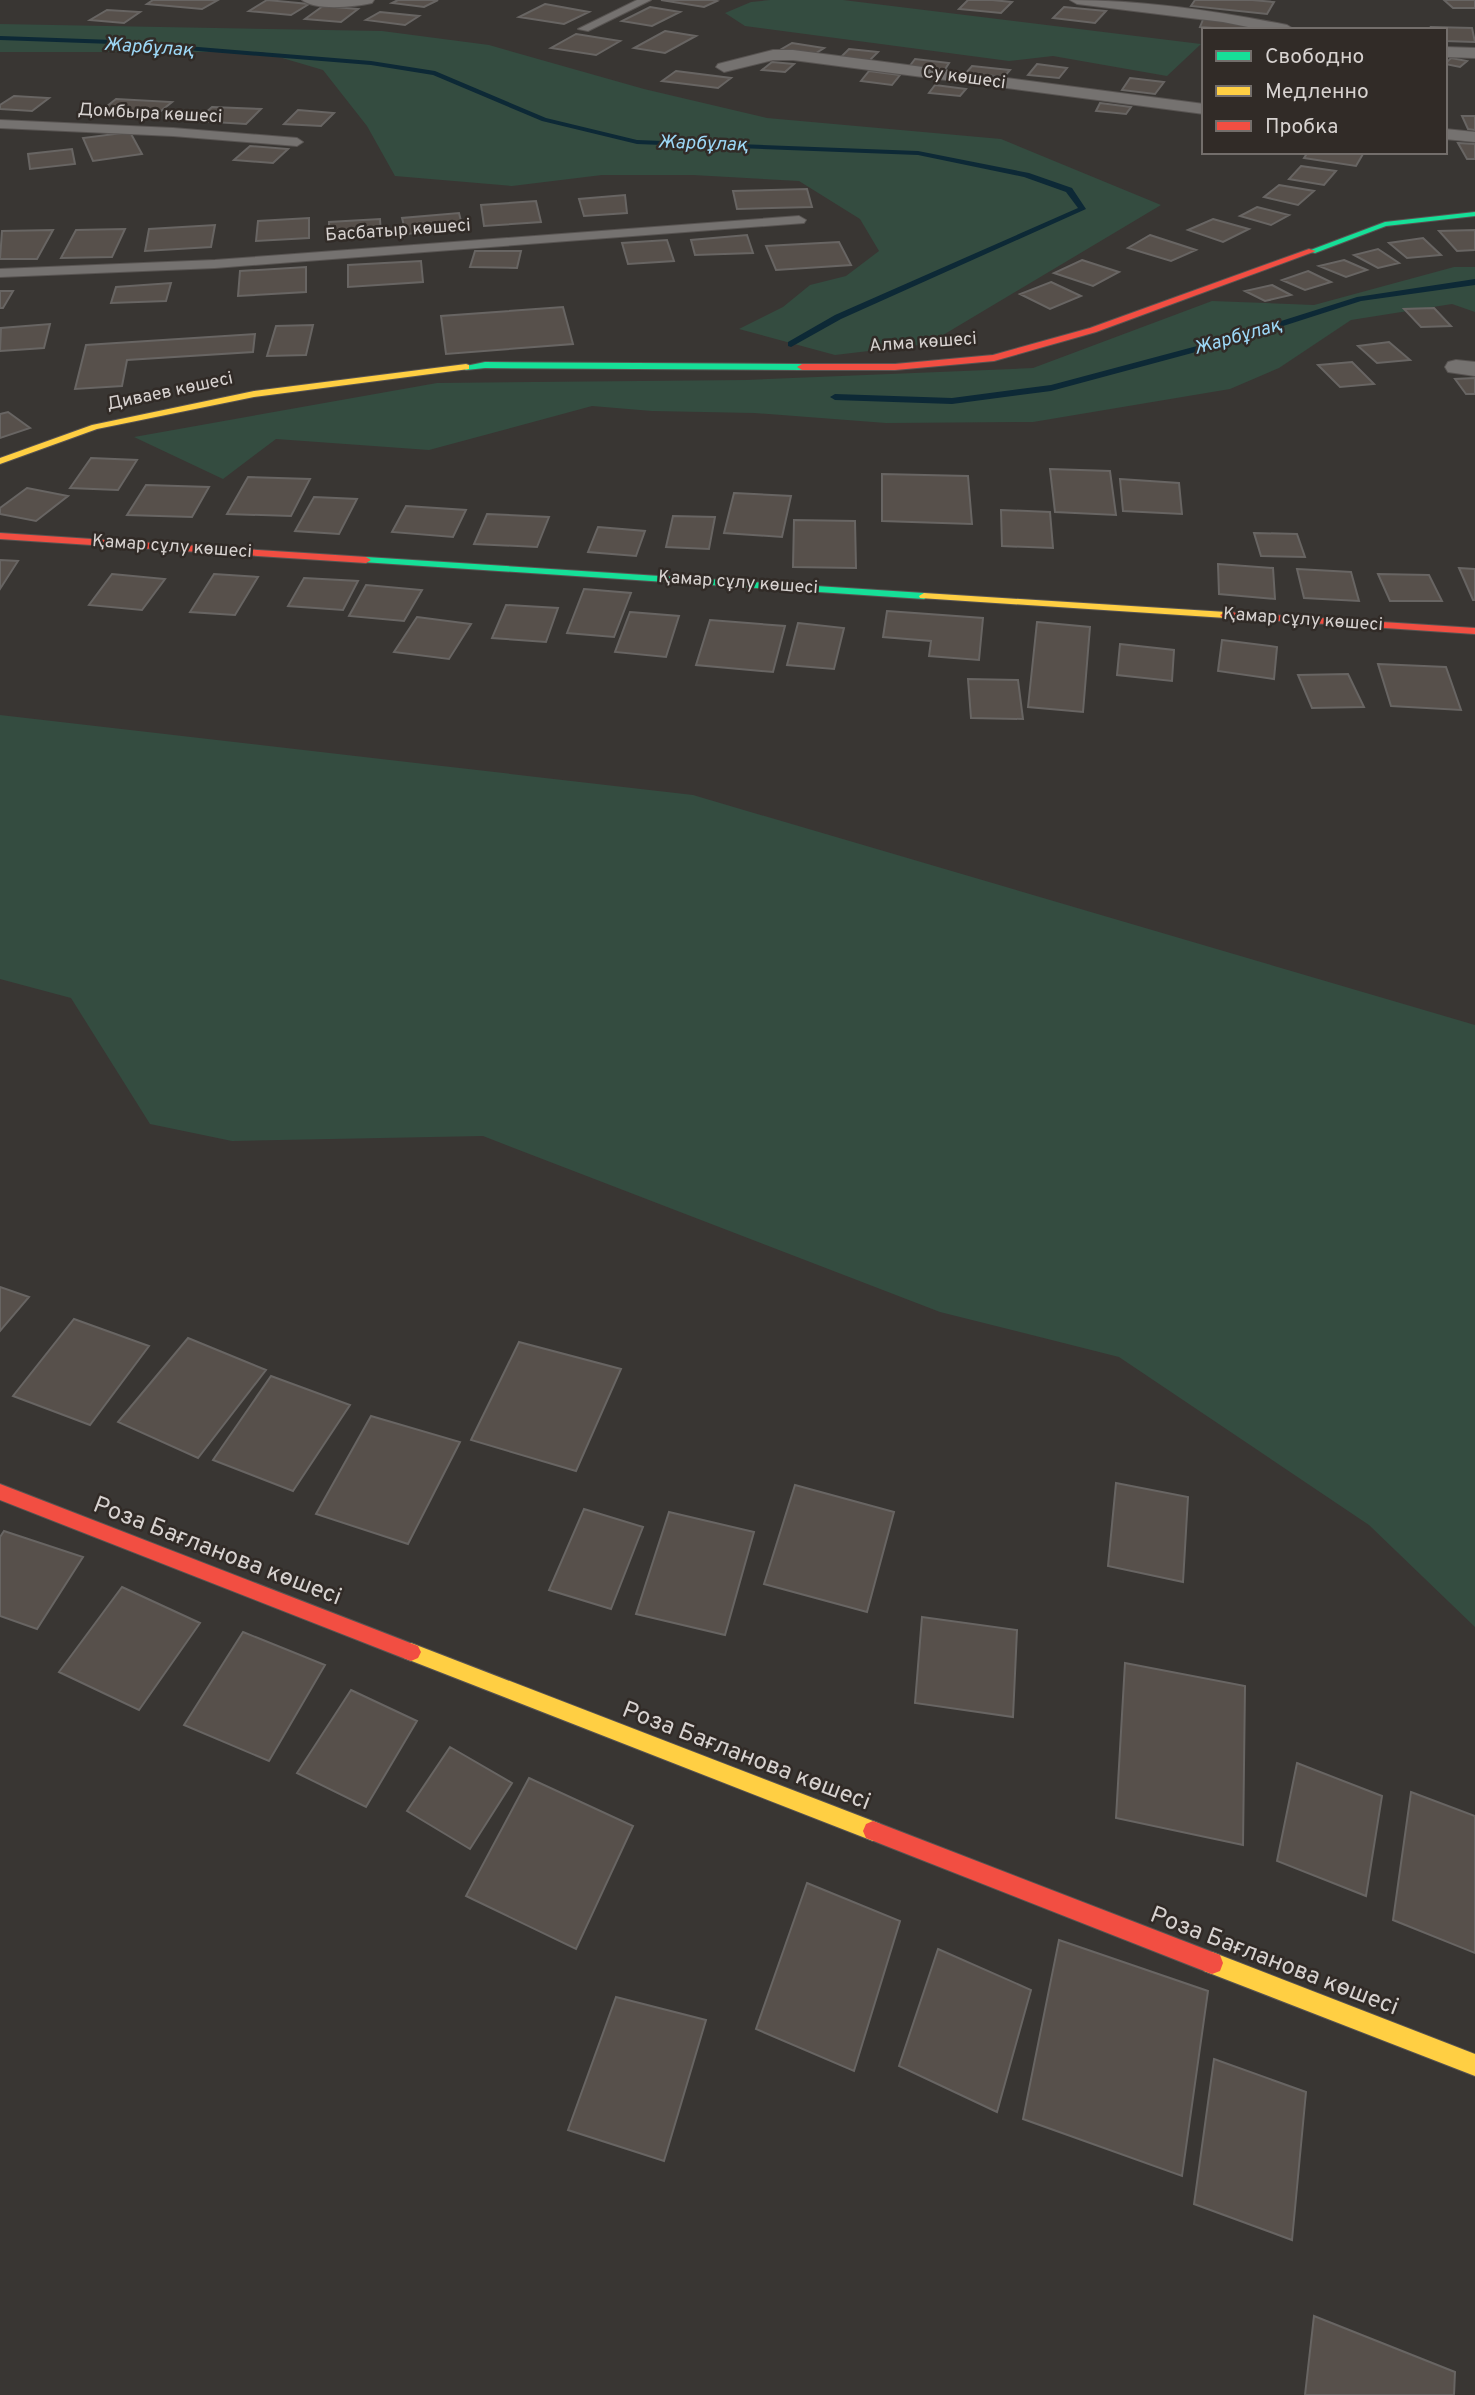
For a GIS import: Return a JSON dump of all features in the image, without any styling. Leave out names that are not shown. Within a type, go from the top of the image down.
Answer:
[{"type":"street","points":[[309,0],[345,3],[366,0]]},
{"type":"street","points":[[1077,0],[1223,17],[1277,28]]},
{"type":"street","points":[[1447,52],[1475,53]]},
{"type":"street","name":"Су көшесі","points":[[724,67],[773,55],[793,55],[1202,108]]},
{"type":"street","points":[[1447,134],[1475,137]]},
{"type":"street","name":"Алма көшесі","points":[[353,382],[485,365],[895,367],[993,358],[1093,330],[1385,225],[1475,214]]},
{"type":"street","name":"Диваев көшесі","points":[[0,461],[95,427],[254,394],[353,382]]},
{"type":"street","name":"Қамар сұлу көшесі","points":[[0,536],[1475,631]]},
{"type":"street","name":"Роза Бағланова көшесі","points":[[0,1492],[1475,2065]]},
{"type":"lane","points":[[584,29],[646,0]]},
{"type":"lane","name":"Домбыра көшесі","points":[[0,124],[173,132],[297,142]]},
{"type":"lane","name":"Басбатыр көшесі","points":[[0,273],[215,264],[799,220]]},
{"type":"green space","points":[[843,0],[1201,44],[1167,76],[1053,56],[1009,61],[745,26],[725,13],[751,2]]},
{"type":"green space","points":[[0,24],[382,31],[489,45],[644,89],[767,118],[1001,139],[1161,205],[928,344],[835,355],[739,329],[783,307],[810,285],[846,276],[879,251],[860,219],[799,181],[693,175],[602,175],[512,186],[395,176],[367,126],[323,70],[262,52],[0,52]]},
{"type":"green space","points":[[1454,267],[1475,267],[1475,312],[1452,304],[1351,320],[1279,368],[1230,389],[1033,422],[886,423],[754,413],[652,411],[592,406],[429,450],[276,439],[223,479],[134,437],[437,383],[746,380],[1033,368],[1212,301],[1314,305]]},
{"type":"green space","points":[[0,715],[693,795],[1475,1025],[1475,1627],[1369,1525],[1119,1357],[940,1312],[483,1136],[232,1141],[150,1124],[71,998],[0,979]]},
{"type":"building","points":[[153,0],[218,0],[202,9],[147,4]]},
{"type":"building","points":[[267,0],[309,4],[291,15],[249,11]]},
{"type":"building","points":[[398,0],[438,0],[424,7],[392,3]]},
{"type":"building","points":[[661,0],[713,0],[717,1],[704,7]]},
{"type":"building","points":[[968,0],[1012,2],[1001,13],[959,9]]},
{"type":"building","points":[[1195,0],[1274,2],[1267,14],[1191,6]]},
{"type":"building","points":[[1444,0],[1475,0],[1475,8],[1453,8]]},
{"type":"building","points":[[545,4],[589,12],[564,24],[519,17]]},
{"type":"building","points":[[323,6],[358,9],[341,22],[305,19]]},
{"type":"building","points":[[650,7],[680,12],[652,26],[622,21]]},
{"type":"building","points":[[1064,7],[1106,11],[1095,23],[1053,18]]},
{"type":"building","points":[[107,10],[140,12],[124,23],[90,20]]},
{"type":"building","points":[[380,12],[419,16],[405,25],[366,20]]},
{"type":"building","points":[[1204,17],[1246,21],[1244,28],[1200,27]]},
{"type":"building","points":[[1431,27],[1472,28],[1475,42],[1447,41],[1447,28]]},
{"type":"building","points":[[665,31],[696,36],[665,53],[634,48]]},
{"type":"building","points":[[576,34],[620,41],[596,55],[551,48]]},
{"type":"building","points":[[792,43],[824,48],[813,55],[780,50]]},
{"type":"building","points":[[849,49],[878,52],[868,62],[839,59]]},
{"type":"building","points":[[1451,58],[1467,61],[1460,67],[1447,64]]},
{"type":"building","points":[[915,59],[949,63],[944,71],[909,67]]},
{"type":"building","points":[[772,62],[794,64],[785,72],[762,70]]},
{"type":"building","points":[[1037,64],[1067,68],[1059,78],[1028,75]]},
{"type":"building","points":[[972,66],[1010,70],[1004,77],[966,73]]},
{"type":"building","points":[[676,71],[731,78],[718,88],[662,81]]},
{"type":"building","points":[[869,71],[900,75],[892,85],[861,81]]},
{"type":"building","points":[[1130,78],[1164,82],[1155,94],[1122,90]]},
{"type":"building","points":[[935,85],[966,89],[960,96],[929,93]]},
{"type":"building","points":[[14,96],[49,98],[32,111],[0,109],[0,105]]},
{"type":"building","points":[[116,99],[172,102],[152,118],[96,115]]},
{"type":"building","points":[[1100,103],[1131,107],[1126,114],[1096,111]]},
{"type":"building","points":[[212,107],[261,109],[246,124],[196,121]]},
{"type":"building","points":[[298,110],[334,113],[321,126],[284,124]]},
{"type":"building","points":[[1462,116],[1475,116],[1475,130],[1468,129]]},
{"type":"building","points":[[130,132],[142,154],[93,161],[83,138]]},
{"type":"building","points":[[1458,143],[1475,144],[1475,159],[1467,159]]},
{"type":"building","points":[[250,146],[288,149],[273,163],[234,160]]},
{"type":"building","points":[[72,149],[75,164],[30,169],[28,154]]},
{"type":"building","points":[[1307,154],[1363,154],[1356,166],[1304,158]]},
{"type":"building","points":[[1301,166],[1336,171],[1324,185],[1289,179]]},
{"type":"building","points":[[1279,185],[1314,191],[1298,205],[1264,197]]},
{"type":"building","points":[[807,189],[812,207],[737,209],[733,191]]},
{"type":"building","points":[[625,195],[627,213],[584,216],[579,199]]},
{"type":"building","points":[[536,201],[541,222],[484,226],[481,205]]},
{"type":"building","points":[[1257,207],[1289,215],[1271,225],[1240,216]]},
{"type":"building","points":[[459,213],[463,229],[406,234],[402,218]]},
{"type":"building","points":[[309,218],[309,238],[256,241],[258,221]]},
{"type":"building","points":[[380,219],[381,235],[329,238],[329,222]]},
{"type":"building","points":[[1213,219],[1249,229],[1223,242],[1188,230]]},
{"type":"building","points":[[215,225],[211,247],[145,251],[149,229]]},
{"type":"building","points":[[125,229],[112,257],[61,258],[76,230]]},
{"type":"building","points":[[53,230],[37,259],[0,259],[2,231]]},
{"type":"building","points":[[1475,230],[1475,250],[1457,251],[1439,231]]},
{"type":"building","points":[[747,235],[753,253],[695,255],[691,240]]},
{"type":"building","points":[[1150,235],[1196,250],[1171,261],[1128,248]]},
{"type":"building","points":[[1423,238],[1441,255],[1407,258],[1389,243]]},
{"type":"building","points":[[667,240],[674,261],[628,264],[622,243]]},
{"type":"building","points":[[839,242],[851,265],[776,270],[766,246]]},
{"type":"building","points":[[1378,249],[1399,263],[1378,268],[1354,255]]},
{"type":"building","points":[[475,251],[521,251],[517,268],[470,267]]},
{"type":"building","points":[[1082,260],[1119,272],[1093,286],[1054,273]]},
{"type":"building","points":[[1344,260],[1367,270],[1346,277],[1319,266]]},
{"type":"building","points":[[421,261],[423,282],[348,287],[348,265]]},
{"type":"building","points":[[306,267],[306,292],[238,296],[240,271]]},
{"type":"building","points":[[1308,271],[1331,282],[1305,290],[1282,280]]},
{"type":"building","points":[[1051,282],[1081,296],[1050,309],[1020,294]]},
{"type":"building","points":[[171,283],[166,301],[111,303],[116,287]]},
{"type":"building","points":[[1272,285],[1291,295],[1265,301],[1245,291]]},
{"type":"building","points":[[0,291],[13,291],[3,308],[0,308]]},
{"type":"building","points":[[563,307],[573,344],[446,354],[441,316]]},
{"type":"building","points":[[1434,308],[1451,326],[1421,327],[1404,309]]},
{"type":"building","points":[[50,324],[44,348],[0,351],[1,328]]},
{"type":"building","points":[[313,325],[306,355],[267,356],[276,326]]},
{"type":"building","points":[[255,334],[253,352],[127,360],[122,386],[75,389],[86,345]]},
{"type":"building","points":[[1389,342],[1410,360],[1377,363],[1358,346]]},
{"type":"building","points":[[1352,362],[1374,384],[1340,387],[1318,365]]},
{"type":"building","points":[[1475,378],[1475,394],[1466,394],[1455,379]]},
{"type":"building","points":[[8,412],[30,428],[0,438],[0,414]]},
{"type":"building","points":[[91,458],[137,460],[118,490],[70,488]]},
{"type":"building","points":[[1050,469],[1110,471],[1116,515],[1055,512]]},
{"type":"building","points":[[882,474],[968,476],[972,524],[882,521]]},
{"type":"building","points":[[248,477],[310,479],[291,516],[227,514]]},
{"type":"building","points":[[1120,479],[1179,483],[1182,514],[1123,511]]},
{"type":"building","points":[[146,485],[209,487],[192,517],[127,515]]},
{"type":"building","points":[[27,488],[68,496],[36,521],[0,514],[0,508]]},
{"type":"building","points":[[734,493],[791,496],[782,537],[724,533]]},
{"type":"building","points":[[314,497],[357,499],[339,534],[295,531]]},
{"type":"building","points":[[406,506],[466,510],[453,537],[392,532]]},
{"type":"building","points":[[1001,510],[1050,512],[1053,548],[1002,546]]},
{"type":"building","points":[[487,514],[549,517],[537,547],[474,544]]},
{"type":"building","points":[[673,516],[715,517],[709,549],[666,547]]},
{"type":"building","points":[[794,520],[855,521],[856,568],[793,567]]},
{"type":"building","points":[[598,527],[645,531],[636,556],[588,552]]},
{"type":"building","points":[[1254,533],[1297,534],[1305,557],[1261,556]]},
{"type":"building","points":[[0,560],[18,561],[0,589]]},
{"type":"building","points":[[1218,564],[1273,568],[1275,599],[1219,594]]},
{"type":"building","points":[[1459,568],[1475,569],[1475,600],[1473,600]]},
{"type":"building","points":[[1297,569],[1351,572],[1359,601],[1304,598]]},
{"type":"building","points":[[112,574],[165,579],[142,610],[89,605]]},
{"type":"building","points":[[214,574],[258,577],[235,615],[190,612]]},
{"type":"building","points":[[1378,574],[1429,575],[1442,601],[1390,601]]},
{"type":"building","points":[[304,578],[358,581],[343,610],[288,606]]},
{"type":"building","points":[[366,585],[422,590],[404,621],[349,616]]},
{"type":"building","points":[[584,589],[631,593],[614,637],[567,633]]},
{"type":"building","points":[[506,605],[558,608],[546,642],[492,638]]},
{"type":"building","points":[[887,611],[983,618],[979,660],[929,656],[931,641],[883,637]]},
{"type":"building","points":[[630,612],[679,616],[666,657],[615,652]]},
{"type":"building","points":[[417,617],[471,624],[449,659],[394,652]]},
{"type":"building","points":[[710,620],[785,626],[773,672],[696,665]]},
{"type":"building","points":[[1037,622],[1090,627],[1083,712],[1028,707]]},
{"type":"building","points":[[798,623],[844,628],[834,669],[787,665]]},
{"type":"building","points":[[1222,640],[1277,647],[1274,679],[1218,671]]},
{"type":"building","points":[[1120,644],[1174,650],[1172,681],[1117,675]]},
{"type":"building","points":[[1378,664],[1446,667],[1461,710],[1391,706]]},
{"type":"building","points":[[1348,674],[1364,707],[1312,708],[1298,675]]},
{"type":"building","points":[[968,679],[1018,680],[1023,719],[971,718]]},
{"type":"building","points":[[0,1287],[29,1297],[0,1331]]},
{"type":"building","points":[[74,1319],[149,1346],[90,1425],[13,1396]]},
{"type":"building","points":[[188,1338],[266,1370],[198,1458],[118,1422]]},
{"type":"building","points":[[519,1342],[621,1369],[576,1471],[471,1440]]},
{"type":"building","points":[[271,1376],[350,1405],[293,1491],[213,1460]]},
{"type":"building","points":[[371,1416],[460,1442],[408,1544],[316,1514]]},
{"type":"building","points":[[1116,1483],[1188,1497],[1183,1582],[1108,1566]]},
{"type":"building","points":[[795,1485],[894,1512],[867,1612],[764,1584]]},
{"type":"building","points":[[584,1509],[643,1527],[611,1609],[549,1590]]},
{"type":"building","points":[[669,1512],[754,1532],[725,1635],[636,1614]]},
{"type":"building","points":[[4,1531],[83,1557],[37,1629],[0,1616],[0,1537]]},
{"type":"building","points":[[122,1587],[200,1623],[139,1710],[59,1672]]},
{"type":"building","points":[[922,1617],[1017,1630],[1013,1717],[915,1703]]},
{"type":"building","points":[[243,1632],[325,1665],[269,1761],[184,1725]]},
{"type":"building","points":[[1125,1663],[1245,1686],[1243,1845],[1116,1818]]},
{"type":"building","points":[[351,1690],[417,1721],[366,1807],[297,1773]]},
{"type":"building","points":[[450,1747],[512,1783],[470,1849],[407,1811]]},
{"type":"building","points":[[1297,1763],[1382,1796],[1366,1896],[1277,1861]]},
{"type":"building","points":[[529,1778],[633,1826],[576,1949],[466,1896]]},
{"type":"building","points":[[1411,1792],[1475,1816],[1475,1953],[1393,1920]]},
{"type":"building","points":[[807,1883],[900,1921],[854,2071],[756,2029]]},
{"type":"building","points":[[1059,1940],[1208,1991],[1182,2176],[1023,2119]]},
{"type":"building","points":[[938,1949],[1031,1990],[997,2112],[899,2066]]},
{"type":"building","points":[[616,1997],[706,2020],[664,2161],[568,2130]]},
{"type":"building","points":[[1214,2059],[1306,2092],[1292,2240],[1194,2204]]},
{"type":"building","points":[[1314,2316],[1455,2372],[1454,2395],[1305,2395]]},
{"type":"waterway","name":"Жарбұлақ","points":[[0,38],[113,42],[371,63],[435,73],[544,120],[637,142],[918,153],[1026,175],[1069,190],[1082,209],[838,317],[791,344]]},
{"type":"waterway","name":"Жарбұлақ","points":[[835,397],[952,401],[1051,388],[1230,340],[1360,299],[1475,282]]},
{"type":"traffic: fast","points":[[1312,251],[1385,224],[1475,214]]},
{"type":"traffic: fast","points":[[466,367],[802,367]]},
{"type":"traffic: fast","points":[[366,560],[924,596]]},
{"type":"traffic: slow","points":[[0,461],[95,427],[254,394],[466,367]]},
{"type":"traffic: slow","points":[[924,596],[1226,615]]},
{"type":"traffic: slow","points":[[411,1652],[873,1831]]},
{"type":"traffic: slow","points":[[1212,1963],[1475,2065]]},
{"type":"traffic: jam","points":[[802,367],[895,367],[994,358],[1093,330],[1312,251]]},
{"type":"traffic: jam","points":[[0,536],[366,560]]},
{"type":"traffic: jam","points":[[1226,615],[1475,631]]},
{"type":"traffic: jam","points":[[0,1492],[411,1652]]},
{"type":"traffic: jam","points":[[873,1831],[1212,1963]]}]
